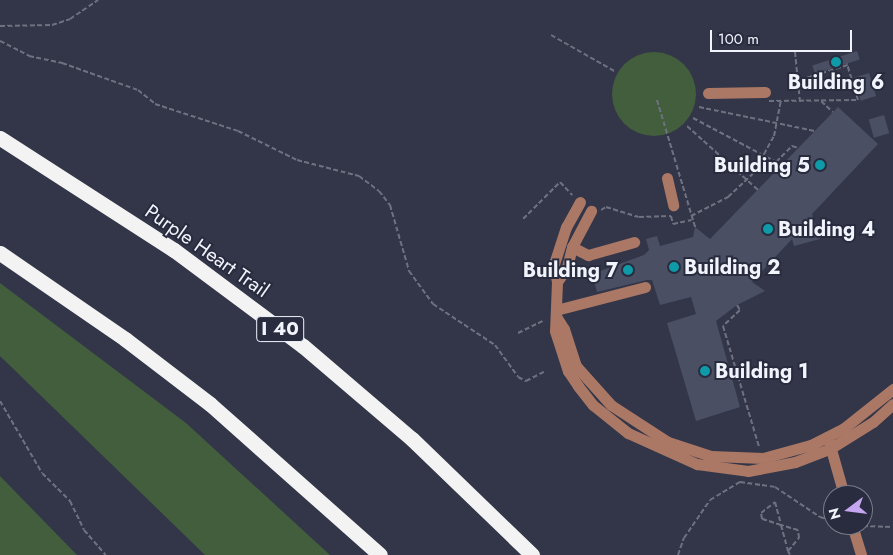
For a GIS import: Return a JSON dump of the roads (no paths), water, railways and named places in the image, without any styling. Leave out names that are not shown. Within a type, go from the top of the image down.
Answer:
[{"type":"highway","name":"Purple Heart Trail","points":[[0,138],[174,250],[303,346],[412,439],[532,555]]},
{"type":"highway","points":[[0,253],[125,339],[210,404],[380,555]]},
{"type":"street","points":[[708,93],[765,96]]},
{"type":"street","points":[[667,178],[673,205]]},
{"type":"street","points":[[580,202],[559,244],[554,265],[557,282],[555,330],[560,349],[578,386],[609,420],[660,450],[697,464],[748,471],[795,462],[873,422],[893,404]]},
{"type":"street","points":[[557,282],[568,267],[572,248],[594,213]]},
{"type":"street","points":[[572,248],[588,255],[634,242]]},
{"type":"street","points":[[556,314],[645,287]]},
{"type":"street","points":[[829,443],[893,389]]},
{"type":"street","points":[[829,443],[841,485]]},
{"type":"street","points":[[855,535],[861,555]]},
{"type":"place","name":"Building 6","points":[[836,62]]},
{"type":"place","name":"Building 5","points":[[820,165]]},
{"type":"place","name":"Building 4","points":[[768,229]]},
{"type":"place","name":"Building 2","points":[[674,267]]},
{"type":"place","name":"Building 7","points":[[628,270]]},
{"type":"place","name":"Building 1","points":[[705,371]]}]
